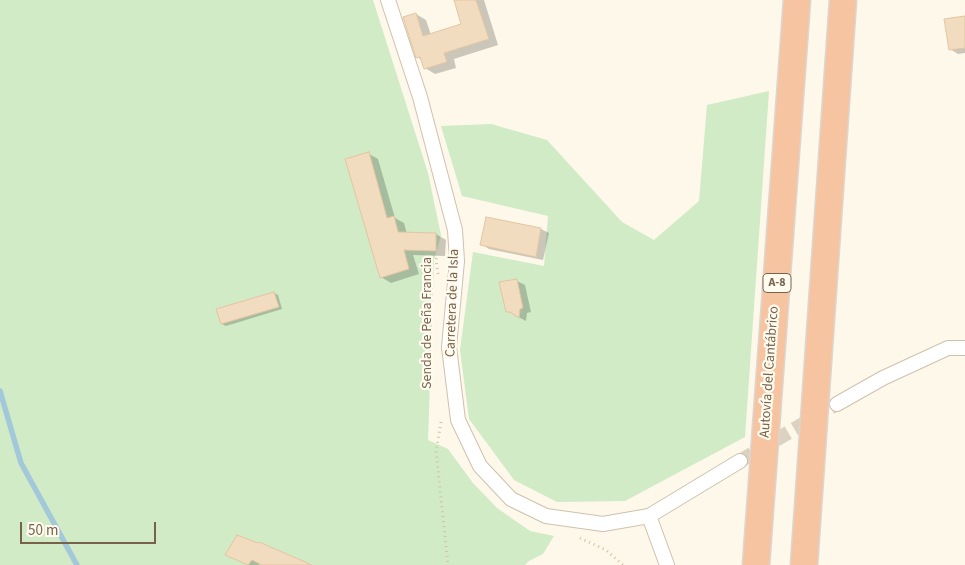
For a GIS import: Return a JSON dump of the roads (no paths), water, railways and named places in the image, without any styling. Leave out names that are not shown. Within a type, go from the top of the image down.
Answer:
[{"type":"highway","name":"Autovía del Cantábrico","points":[[756,565],[797,0]]},
{"type":"highway","points":[[804,565],[843,0]]},
{"type":"street","name":"Carretera de la Isla","points":[[388,0],[420,97],[455,230],[457,261],[449,347],[458,420],[480,466],[511,498],[546,516],[603,524],[649,516],[740,461]]},
{"type":"street","points":[[837,404],[883,378],[948,348],[965,348]]},
{"type":"street","points":[[649,516],[667,565]]},
{"type":"waterway","points":[[0,391],[21,463],[77,565]]},
{"type":"tunnel","points":[[740,461],[837,404]]}]
